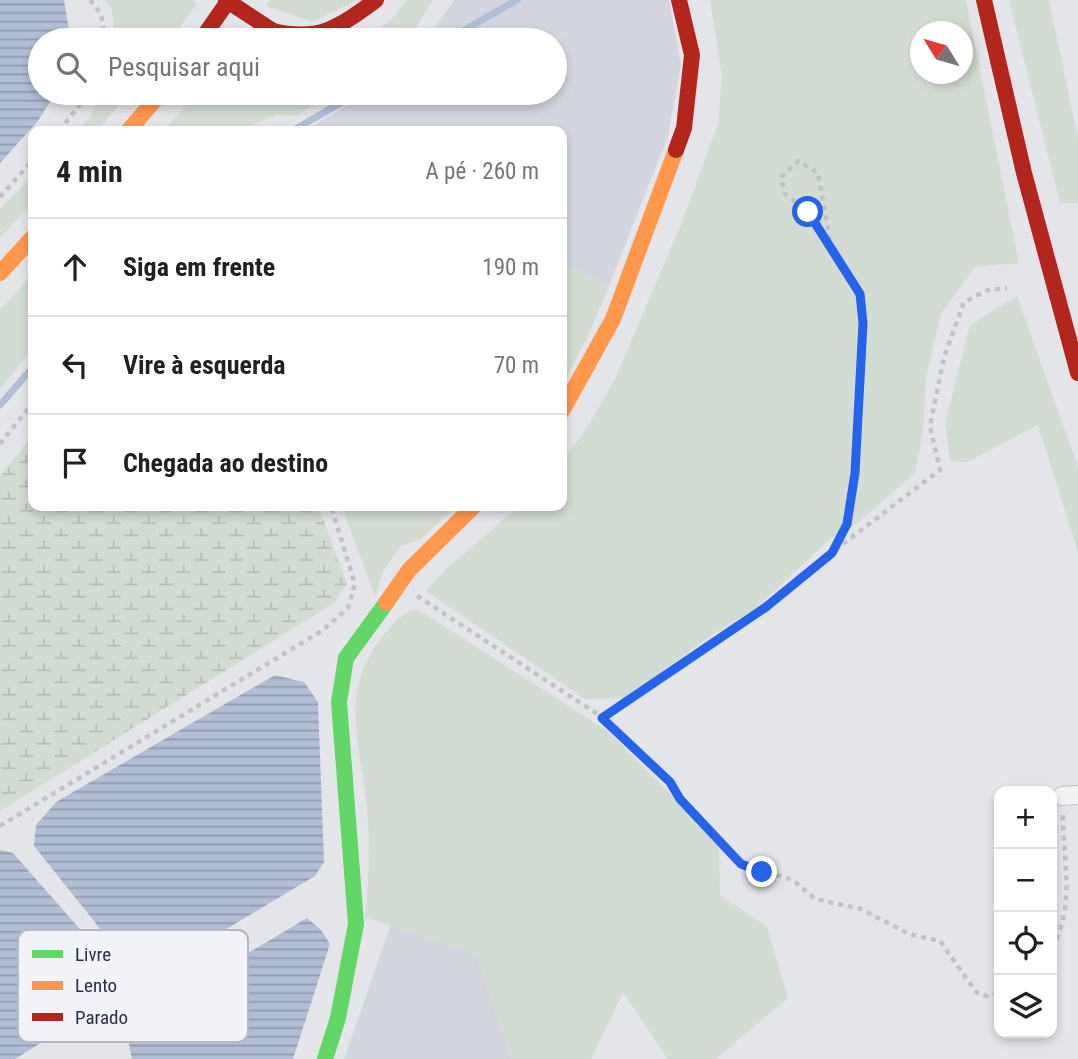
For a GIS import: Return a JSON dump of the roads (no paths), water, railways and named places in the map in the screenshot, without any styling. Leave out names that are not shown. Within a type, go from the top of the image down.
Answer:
[{"type":"street","points":[[209,28],[227,0],[269,28]]},
{"type":"street","points":[[337,28],[376,0]]},
{"type":"street","points":[[567,402],[612,318],[684,128],[692,55],[679,0]]},
{"type":"street","points":[[984,0],[1037,225],[1078,373]]},
{"type":"street","points":[[132,126],[151,105]]},
{"type":"street","points":[[0,273],[28,242]]},
{"type":"street","points":[[325,1059],[338,1018],[356,924],[340,702],[346,658],[399,584],[469,511]]},
{"type":"water","points":[[0,0],[64,0],[69,28],[28,28],[28,105],[48,105],[37,122],[33,126],[28,126],[28,132],[0,163]]},
{"type":"water","points":[[275,675],[304,682],[318,702],[324,862],[315,876],[225,930],[100,930],[34,846],[36,825],[56,802]]},
{"type":"water","points":[[0,850],[13,853],[81,930],[18,930],[18,1042],[42,1042],[15,1059],[0,1059]]},
{"type":"water","points":[[307,918],[321,930],[330,944],[293,1059],[132,1059],[128,1042],[248,1042],[248,953]]},
{"type":"waterway","points":[[468,28],[517,0]]},
{"type":"waterway","points":[[301,126],[337,105]]},
{"type":"waterway","points":[[0,405],[28,373]]}]
